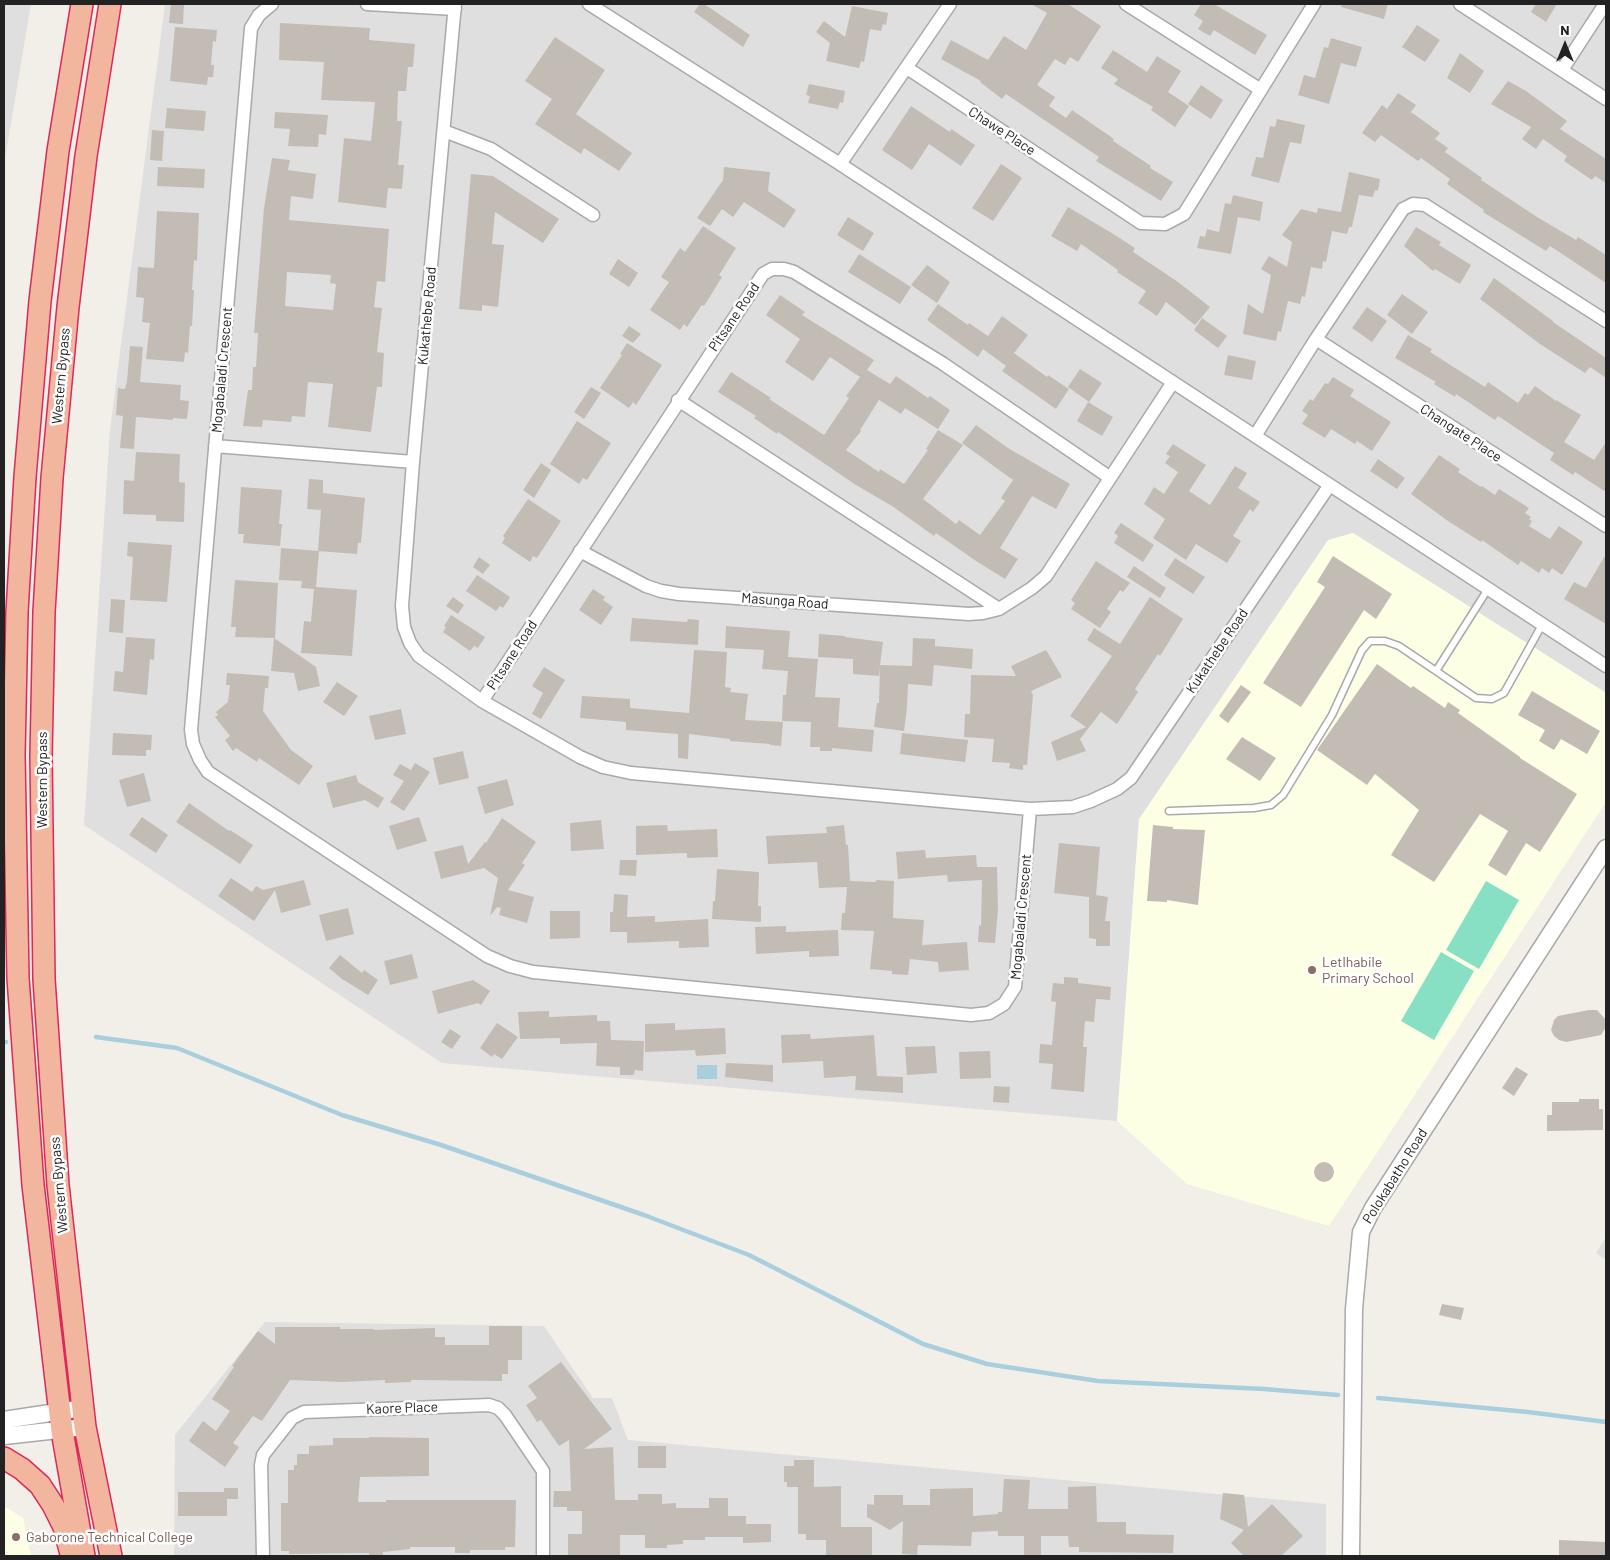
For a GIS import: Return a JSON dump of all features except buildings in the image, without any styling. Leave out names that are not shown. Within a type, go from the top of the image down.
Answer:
[{"type":"highway","name":"Western Bypass","points":[[82,4],[58,151],[40,301],[25,477],[17,612],[14,745],[19,996],[33,1185],[60,1421],[84,1556]]},
{"type":"highway","name":"Western Bypass","points":[[110,4],[86,156],[68,307],[52,478],[44,612],[42,746],[44,979],[58,1185],[84,1418],[110,1556]]},
{"type":"highway","points":[[4,1458],[22,1469],[40,1485],[64,1527],[72,1556]]},
{"type":"street","name":"Mogabaladi Crescent","points":[[272,4],[259,15],[251,28],[191,730],[193,744],[208,772],[487,956],[510,966],[542,974],[971,1015],[989,1013],[1004,1004],[1015,987],[1030,809]]},
{"type":"street","points":[[367,4],[455,6]]},
{"type":"street","points":[[589,4],[840,164],[1606,666]]},
{"type":"street","points":[[840,164],[950,4]]},
{"type":"street","points":[[1126,4],[1261,90],[1314,4]]},
{"type":"street","points":[[1460,4],[1606,99]]},
{"type":"street","points":[[1562,70],[1604,4]]},
{"type":"street","name":"Kukathebe Road","points":[[455,6],[413,462],[402,606],[404,627],[410,643],[419,656],[482,701],[580,757],[603,767],[631,773],[1030,809],[1073,807],[1091,801],[1117,789],[1131,778],[1330,486]]},
{"type":"street","name":"Chawe Place","points":[[907,68],[1141,223],[1165,224],[1184,214],[1261,90]]},
{"type":"street","points":[[444,131],[491,149],[594,215]]},
{"type":"street","points":[[1255,436],[1316,339],[1403,209],[1413,204],[1425,205],[1606,321]]},
{"type":"street","name":"Pitsane Road","points":[[482,701],[762,274],[772,269],[784,269],[794,272],[942,363],[1110,477]]},
{"type":"street","name":"Changate Place","points":[[1316,339],[1606,526]]},
{"type":"street","points":[[678,400],[999,609],[1032,588],[1046,576],[1173,382]]},
{"type":"street","points":[[215,446],[413,462]]},
{"type":"street","name":"Masunga Road","points":[[580,551],[646,586],[679,594],[969,614],[999,609]]},
{"type":"street","name":"Polokabatho Road","points":[[1352,1556],[1354,1310],[1361,1232],[1373,1208],[1606,848]]},
{"type":"street","name":"Kaore Place","points":[[264,1556],[261,1465],[263,1455],[292,1418],[304,1412],[489,1405],[498,1408],[505,1415],[543,1471],[543,1556]]},
{"type":"street","points":[[4,1436],[60,1421],[84,1418]]},
{"type":"street","points":[[4,1420],[60,1421]]},
{"type":"lane","points":[[1436,671],[1488,589]]},
{"type":"lane","points":[[1169,810],[1254,808],[1272,805],[1283,795],[1332,715],[1362,650],[1370,641],[1385,641],[1399,646],[1476,698],[1492,699],[1504,693],[1542,624]]},
{"type":"shaded area","points":[[4,4],[31,4],[4,165]]},
{"type":"shaded area","points":[[165,4],[1606,4],[1606,693],[1353,533],[1139,819],[1117,1121],[442,1063],[84,825],[110,430]]},
{"type":"shaded area","name":"Letlhabile Primary School","points":[[1353,533],[1606,693],[1606,802],[1329,1226],[1187,1184],[1117,1121],[1139,819],[1328,540]]},
{"type":"shaded area","points":[[1606,1237],[1606,1260],[1596,1253]]},
{"type":"shaded area","points":[[265,1322],[544,1326],[593,1398],[612,1398],[628,1440],[1326,1504],[1326,1556],[174,1556],[175,1435]]},
{"type":"shaded area","name":"Gaborone Technical College","points":[[4,1506],[23,1518],[31,1556],[4,1556]]},
{"type":"green space","points":[[1486,881],[1519,900],[1479,969],[1446,950]]},
{"type":"green space","points":[[1441,952],[1474,971],[1434,1040],[1401,1021]]},
{"type":"water","points":[[697,1065],[717,1065],[717,1079],[697,1079]]},
{"type":"waterway","points":[[96,1037],[177,1048],[342,1115],[441,1145],[644,1215],[749,1255],[923,1344],[987,1364],[1098,1381],[1264,1389],[1338,1395]]},
{"type":"waterway","points":[[1378,1398],[1528,1412],[1606,1422]]},
{"type":"place","name":"Letlhabile Primary School","points":[[1312,970]]},
{"type":"place","name":"Gaborone Technical College","points":[[16,1537]]}]
